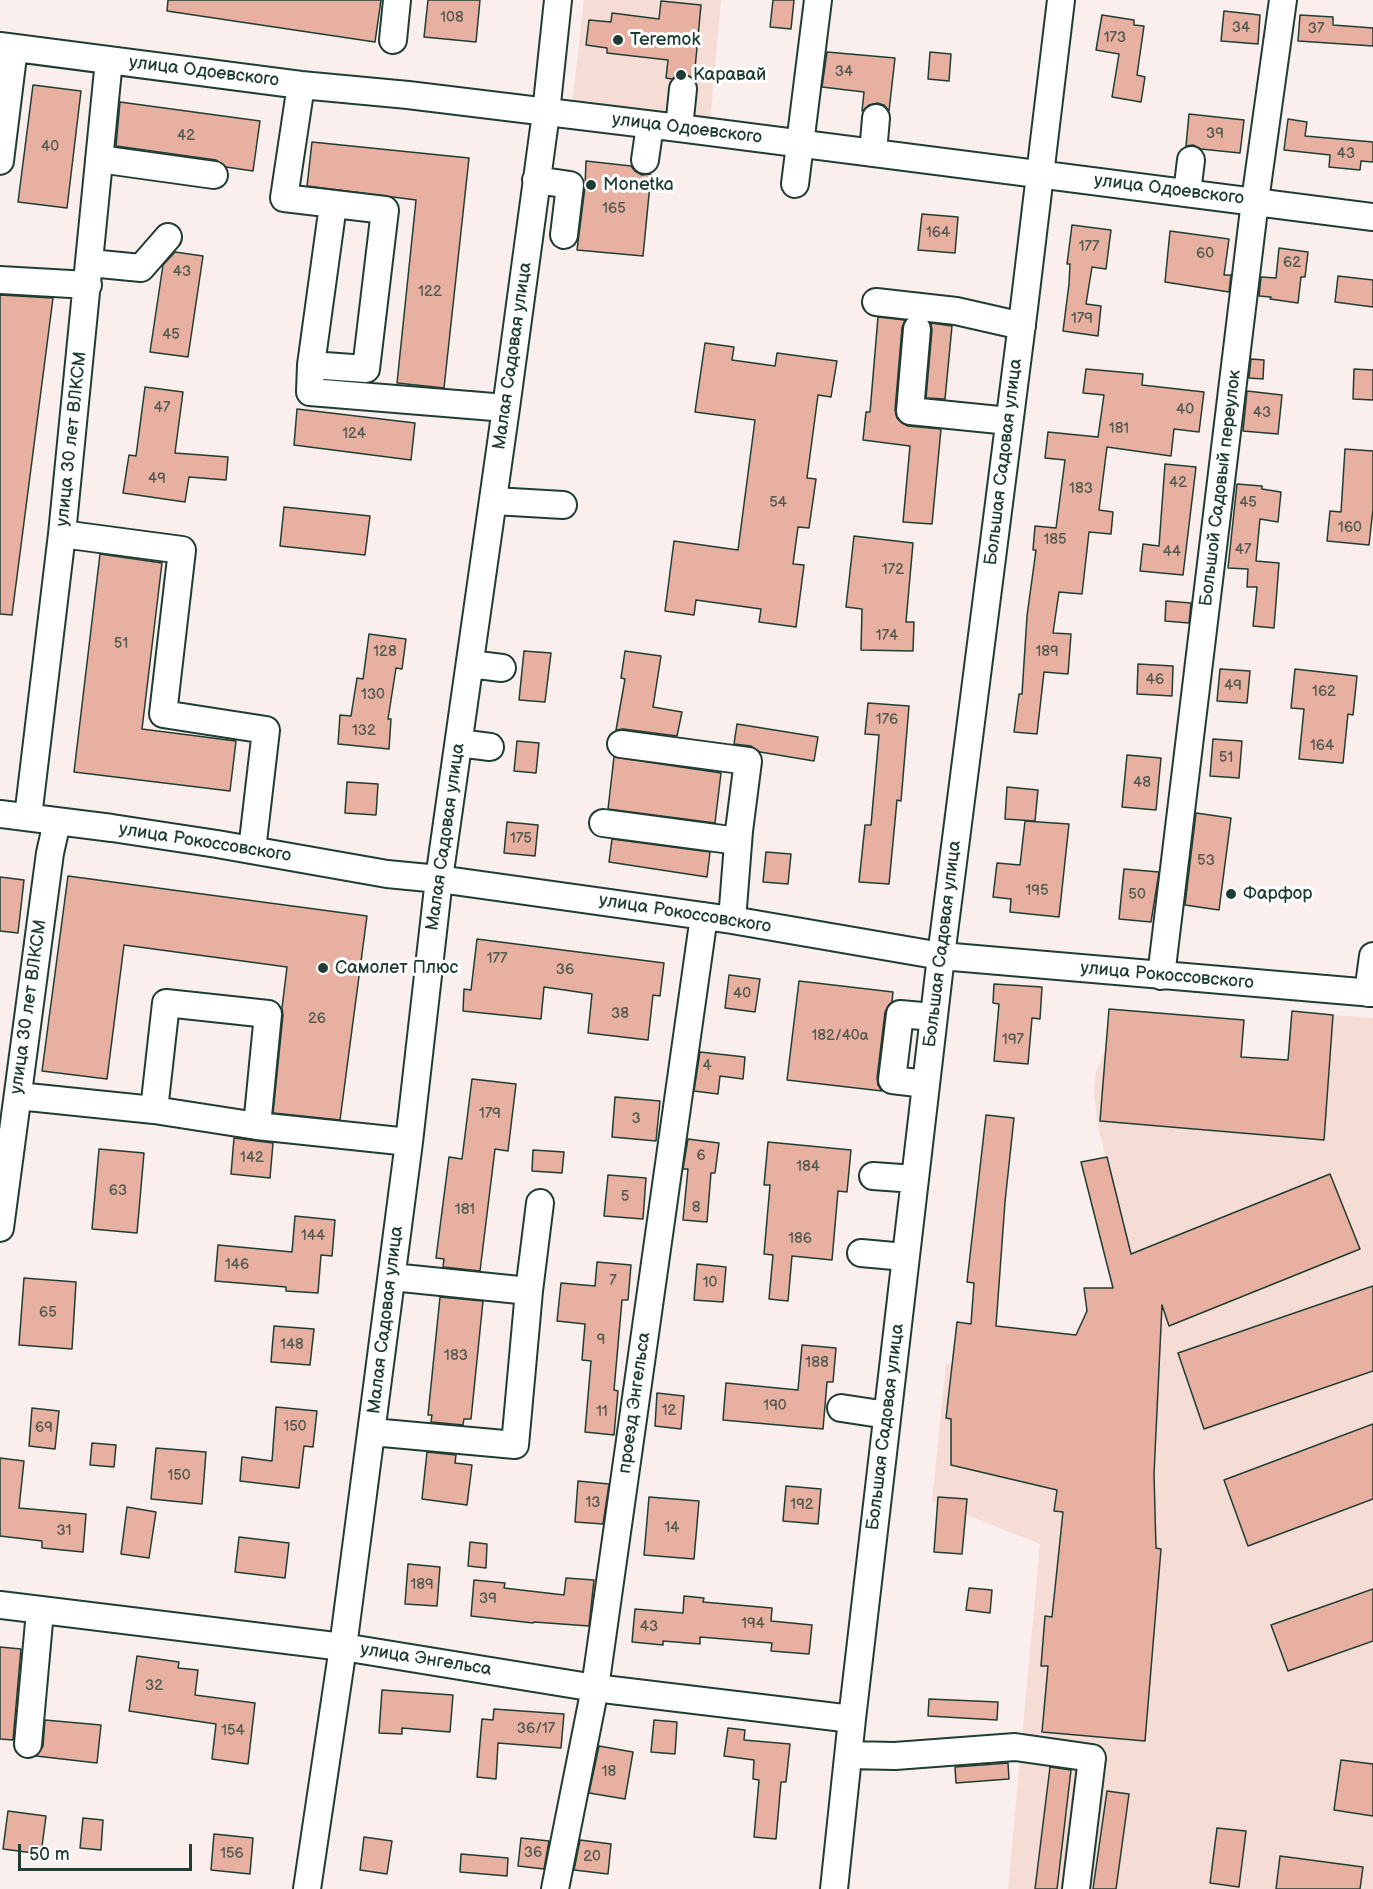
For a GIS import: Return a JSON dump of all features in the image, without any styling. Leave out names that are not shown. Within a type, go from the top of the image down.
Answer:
[{"type":"street","points":[[393,40],[397,0]]},
{"type":"street","name":"Малая Садовая улица","points":[[307,1889],[344,1647],[409,1142],[439,879],[494,501],[546,113],[558,0]]},
{"type":"street","points":[[795,184],[802,143],[818,0]]},
{"type":"street","name":"Большая Садовая улица","points":[[836,1888],[852,1719],[933,1017],[1022,326],[1060,0]]},
{"type":"street","name":"Большой Садовый переулок","points":[[1161,976],[1255,201],[1283,0]]},
{"type":"street","points":[[0,161],[7,47]]},
{"type":"street","name":"улица Одоевского","points":[[7,47],[301,85],[408,95],[802,143],[1373,218]]},
{"type":"street","name":"улица 30 лет ВЛКСМ","points":[[28,817],[62,534],[109,60]]},
{"type":"street","points":[[301,85],[284,198],[385,210],[366,369],[311,365]]},
{"type":"street","points":[[679,128],[683,88]]},
{"type":"street","points":[[869,152],[876,118]]},
{"type":"street","points":[[645,160],[650,125]]},
{"type":"street","points":[[99,159],[214,175]]},
{"type":"street","points":[[1188,193],[1191,160]]},
{"type":"street","points":[[536,180],[570,185],[564,235]]},
{"type":"street","points":[[333,205],[311,365],[310,392],[506,408]]},
{"type":"street","points":[[0,280],[141,268],[168,237]]},
{"type":"street","points":[[876,302],[956,310],[1022,326]]},
{"type":"street","points":[[917,329],[910,411],[1009,420]]},
{"type":"street","points":[[494,501],[563,505]]},
{"type":"street","points":[[62,534],[182,550],[162,714],[266,730],[252,850]]},
{"type":"street","points":[[470,664],[501,668]]},
{"type":"street","points":[[459,743],[490,747]]},
{"type":"street","points":[[621,744],[748,761],[738,842],[732,920]]},
{"type":"street","name":"улица Рокоссовского","points":[[0,814],[112,828],[387,874],[439,879],[732,920],[941,956],[1371,993]]},
{"type":"street","name":"улица 30 лет ВЛКСМ","points":[[0,1228],[50,853],[57,822]]},
{"type":"street","points":[[603,823],[738,842]]},
{"type":"street","name":"проезд Энгельса","points":[[555,1889],[595,1688],[704,916]]},
{"type":"street","points":[[1371,993],[1373,956]]},
{"type":"street","points":[[154,1110],[166,1003],[268,1014],[256,1126]]},
{"type":"street","points":[[926,1084],[892,1080],[900,1014],[933,1017]]},
{"type":"street","points":[[18,1096],[154,1110],[256,1126],[409,1142]]},
{"type":"street","points":[[873,1176],[915,1179]]},
{"type":"street","points":[[372,1432],[515,1445],[529,1291],[540,1203]]},
{"type":"street","points":[[861,1253],[905,1257]]},
{"type":"street","points":[[392,1277],[529,1291]]},
{"type":"street","points":[[841,1408],[887,1415]]},
{"type":"street","name":"улица Энгельса","points":[[0,1605],[344,1647],[595,1688],[852,1719]]},
{"type":"street","points":[[28,1744],[40,1611]]},
{"type":"street","points":[[849,1755],[895,1756],[1015,1748],[1092,1758],[1076,1889]]},
{"type":"shaded area","points":[[584,0],[721,0],[710,123],[572,104]]},
{"type":"shaded area","points":[[1109,1009],[1244,1020],[1241,1057],[1329,1063],[1333,1015],[1373,1018],[1373,1889],[1008,1889],[1040,1544],[932,1501],[946,1364],[1151,1380],[1143,1297],[1098,1127],[1094,1091],[1096,1072],[1107,1046]]},
{"type":"building","points":[[168,0],[381,0],[375,42],[167,11]]},
{"type":"building","points":[[428,0],[480,0],[476,42],[424,37]]},
{"type":"building","points":[[773,0],[794,0],[791,29],[770,27]]},
{"type":"building","points":[[661,1],[701,5],[694,79],[684,74],[672,79],[666,78],[668,60],[607,53],[607,48],[586,45],[589,20],[611,22],[612,13],[659,19]]},
{"type":"building","points":[[1224,11],[1260,15],[1258,44],[1221,41]]},
{"type":"building","points":[[1102,15],[1134,20],[1134,25],[1144,26],[1137,75],[1145,77],[1141,102],[1112,97],[1119,54],[1096,50]]},
{"type":"building","points":[[1300,15],[1333,17],[1333,25],[1373,28],[1373,46],[1298,41]]},
{"type":"building","points":[[827,52],[895,58],[889,111],[884,105],[877,103],[869,105],[862,111],[864,92],[822,87]]},
{"type":"building","points":[[930,52],[951,54],[949,81],[928,79]]},
{"type":"building","points":[[33,85],[81,91],[67,208],[18,202]]},
{"type":"building","points":[[120,102],[260,121],[253,171],[226,167],[216,160],[116,146]]},
{"type":"building","points":[[1189,114],[1244,120],[1240,153],[1201,149],[1193,145],[1186,146]]},
{"type":"building","points":[[1288,119],[1307,122],[1305,136],[1373,142],[1373,162],[1361,161],[1360,170],[1329,167],[1330,155],[1284,150]]},
{"type":"building","points":[[312,142],[469,158],[444,388],[397,383],[416,200],[307,186]]},
{"type":"building","points":[[586,161],[631,166],[642,175],[651,174],[643,256],[577,250]]},
{"type":"building","points":[[922,214],[958,217],[955,253],[918,250]]},
{"type":"building","points":[[1072,225],[1111,230],[1106,269],[1092,267],[1086,304],[1101,306],[1098,336],[1063,331],[1069,284],[1070,264],[1067,264]]},
{"type":"building","points":[[1170,231],[1229,239],[1224,275],[1231,275],[1229,292],[1165,282]]},
{"type":"building","points":[[1279,248],[1308,252],[1305,277],[1301,277],[1298,303],[1259,296],[1261,277],[1276,278]]},
{"type":"building","points":[[175,252],[203,256],[188,357],[150,352],[163,265]]},
{"type":"building","points":[[1338,276],[1373,280],[1373,307],[1335,302]]},
{"type":"building","points":[[0,295],[53,298],[12,615],[0,614]]},
{"type":"building","points":[[878,317],[905,320],[902,328],[895,410],[897,418],[908,426],[941,429],[932,524],[903,522],[910,446],[863,440],[866,412],[870,412]]},
{"type":"building","points":[[931,323],[952,326],[945,399],[926,398]]},
{"type":"building","points":[[705,343],[734,347],[732,360],[775,366],[777,353],[837,361],[831,397],[818,395],[807,478],[816,479],[809,528],[798,527],[793,564],[804,565],[796,627],[759,622],[761,609],[696,600],[694,615],[665,611],[674,541],[738,550],[755,420],[695,412]]},
{"type":"building","points":[[1251,359],[1264,360],[1263,379],[1249,378]]},
{"type":"building","points":[[1086,369],[1143,374],[1142,385],[1204,392],[1199,432],[1174,429],[1171,456],[1107,447],[1099,510],[1113,512],[1111,534],[1089,532],[1082,594],[1059,592],[1053,633],[1071,634],[1068,674],[1044,672],[1037,734],[1014,732],[1019,694],[1022,694],[1027,616],[1036,550],[1033,550],[1035,526],[1056,528],[1065,460],[1045,458],[1048,432],[1098,437],[1104,395],[1083,393]]},
{"type":"building","points":[[1354,369],[1373,370],[1373,400],[1353,399]]},
{"type":"building","points":[[145,387],[183,392],[175,453],[228,457],[226,480],[189,477],[185,502],[123,493],[129,455],[136,456]]},
{"type":"building","points":[[1247,391],[1282,395],[1278,434],[1243,431]]},
{"type":"building","points":[[297,409],[415,423],[411,460],[294,445]]},
{"type":"building","points":[[1345,449],[1373,451],[1373,509],[1369,545],[1327,541],[1330,511],[1341,512]]},
{"type":"building","points":[[1165,464],[1196,467],[1183,575],[1140,571],[1143,544],[1159,546]]},
{"type":"building","points":[[1237,484],[1262,486],[1262,489],[1281,492],[1278,522],[1260,519],[1256,561],[1279,563],[1274,628],[1253,626],[1257,587],[1247,587],[1248,569],[1228,568]]},
{"type":"building","points":[[284,507],[370,516],[365,555],[280,546]]},
{"type":"building","points":[[854,536],[913,543],[906,622],[914,622],[913,651],[861,650],[862,609],[846,607]]},
{"type":"building","points":[[100,554],[162,563],[142,729],[236,741],[230,791],[74,772]]},
{"type":"building","points":[[1166,601],[1191,603],[1189,623],[1165,621]]},
{"type":"building","points":[[369,634],[406,639],[402,669],[396,668],[388,719],[391,719],[389,749],[338,744],[340,715],[351,716],[357,678],[363,679]]},
{"type":"building","points":[[524,651],[551,653],[545,702],[519,700]]},
{"type":"building","points":[[625,651],[661,656],[653,707],[682,712],[677,736],[616,730],[625,679],[621,678]]},
{"type":"building","points":[[1138,664],[1173,666],[1172,696],[1137,694]]},
{"type":"building","points":[[1220,669],[1250,671],[1247,703],[1217,701]]},
{"type":"building","points":[[1295,669],[1357,676],[1353,715],[1348,714],[1343,763],[1299,759],[1304,709],[1291,708]]},
{"type":"building","points":[[868,703],[909,706],[901,801],[897,800],[889,884],[859,882],[865,825],[871,825],[879,735],[865,734]]},
{"type":"building","points":[[737,724],[818,737],[814,761],[760,752],[751,746],[734,744]]},
{"type":"building","points":[[1213,739],[1242,741],[1239,778],[1210,776]]},
{"type":"building","points":[[517,741],[539,743],[536,773],[514,771]]},
{"type":"building","points":[[1127,755],[1161,758],[1156,810],[1122,807]]},
{"type":"building","points":[[614,757],[721,773],[715,823],[608,809]]},
{"type":"building","points":[[347,782],[378,784],[376,815],[345,813]]},
{"type":"building","points":[[1007,787],[1038,790],[1035,821],[1005,819]]},
{"type":"building","points":[[1196,813],[1231,818],[1219,910],[1185,905]]},
{"type":"building","points":[[1025,821],[1069,824],[1059,917],[1010,912],[1011,899],[993,897],[997,863],[1020,865]]},
{"type":"building","points":[[507,822],[538,825],[535,856],[504,853]]},
{"type":"building","points":[[612,839],[710,852],[707,877],[609,862]]},
{"type":"building","points":[[766,852],[791,854],[788,884],[763,882]]},
{"type":"building","points":[[1124,869],[1159,872],[1151,922],[1119,919]]},
{"type":"building","points":[[68,876],[367,916],[340,1120],[273,1113],[287,967],[124,945],[107,1079],[42,1071]]},
{"type":"building","points":[[0,877],[24,880],[18,933],[0,931]]},
{"type":"building","points":[[477,939],[664,963],[660,996],[653,995],[648,1040],[588,1033],[592,994],[544,987],[541,1019],[463,1011],[464,989],[471,990]]},
{"type":"building","points":[[729,975],[760,979],[755,1012],[725,1008]]},
{"type":"building","points":[[799,981],[893,992],[892,1002],[885,1012],[877,1078],[882,1091],[787,1080]]},
{"type":"building","points":[[994,984],[1042,987],[1040,1019],[1032,1018],[1028,1064],[994,1061],[999,1004],[993,1003]]},
{"type":"building","points":[[1109,1009],[1244,1020],[1241,1057],[1288,1060],[1292,1011],[1333,1015],[1324,1140],[1100,1121]]},
{"type":"building","points":[[700,1052],[745,1057],[743,1079],[720,1076],[718,1094],[694,1091]]},
{"type":"building","points":[[472,1079],[516,1084],[508,1151],[495,1149],[480,1271],[443,1267],[444,1259],[436,1258],[449,1157],[462,1159]]},
{"type":"building","points":[[615,1097],[660,1101],[656,1141],[612,1137]]},
{"type":"building","points":[[986,1115],[1014,1118],[996,1326],[1076,1335],[1087,1311],[1084,1288],[1113,1288],[1081,1162],[1107,1157],[1131,1254],[1330,1174],[1360,1249],[1169,1326],[1162,1305],[1154,1474],[1156,1548],[1161,1549],[1145,1741],[1042,1732],[1048,1666],[1041,1666],[1045,1616],[1052,1617],[1063,1512],[1054,1511],[1057,1490],[951,1465],[951,1419],[946,1418],[957,1322],[971,1324],[974,1283],[967,1282]]},
{"type":"building","points":[[234,1138],[273,1143],[270,1178],[231,1174]]},
{"type":"building","points":[[688,1139],[719,1143],[715,1173],[711,1173],[707,1222],[683,1220],[688,1169],[683,1169]]},
{"type":"building","points":[[768,1142],[851,1150],[847,1192],[838,1191],[832,1260],[792,1256],[788,1301],[769,1299],[773,1255],[764,1254],[770,1185],[764,1185]]},
{"type":"building","points":[[99,1149],[144,1153],[137,1233],[92,1229]]},
{"type":"building","points":[[533,1150],[564,1152],[562,1173],[532,1171]]},
{"type":"building","points":[[608,1175],[646,1178],[643,1219],[604,1216]]},
{"type":"building","points":[[295,1216],[335,1220],[332,1256],[321,1255],[318,1293],[286,1291],[286,1287],[215,1281],[218,1245],[292,1252]]},
{"type":"building","points":[[597,1262],[631,1265],[628,1300],[622,1300],[614,1390],[618,1391],[614,1435],[585,1432],[591,1361],[582,1360],[585,1324],[557,1321],[561,1283],[595,1286]]},
{"type":"building","points":[[697,1264],[726,1267],[723,1302],[694,1300]]},
{"type":"building","points":[[24,1278],[76,1282],[72,1349],[19,1345]]},
{"type":"building","points":[[1373,1286],[1373,1371],[1204,1429],[1178,1353]]},
{"type":"building","points":[[440,1297],[483,1301],[471,1419],[464,1419],[463,1425],[431,1422],[432,1415],[428,1415]]},
{"type":"building","points":[[274,1326],[314,1329],[310,1365],[271,1362]]},
{"type":"building","points":[[802,1345],[836,1348],[833,1382],[827,1382],[823,1429],[723,1420],[726,1383],[798,1390]]},
{"type":"building","points":[[657,1393],[684,1396],[681,1429],[655,1426]]},
{"type":"building","points":[[276,1407],[317,1411],[313,1447],[304,1446],[299,1488],[240,1481],[242,1457],[272,1461]]},
{"type":"building","points":[[32,1408],[59,1411],[55,1449],[29,1446]]},
{"type":"building","points":[[1373,1424],[1373,1499],[1248,1546],[1224,1480]]},
{"type":"building","points":[[92,1443],[116,1445],[114,1467],[90,1465]]},
{"type":"building","points":[[156,1448],[206,1452],[202,1504],[151,1499]]},
{"type":"building","points":[[427,1452],[456,1455],[455,1463],[472,1465],[467,1505],[422,1499]]},
{"type":"building","points":[[0,1458],[24,1461],[19,1508],[86,1514],[83,1552],[42,1548],[42,1541],[0,1536]]},
{"type":"building","points":[[578,1481],[609,1484],[603,1524],[575,1522]]},
{"type":"building","points":[[786,1486],[821,1489],[818,1524],[783,1521]]},
{"type":"building","points":[[649,1497],[699,1501],[694,1559],[644,1555]]},
{"type":"building","points":[[938,1497],[967,1499],[962,1554],[934,1552]]},
{"type":"building","points":[[127,1507],[156,1512],[149,1558],[121,1554]]},
{"type":"building","points":[[239,1537],[289,1543],[285,1578],[235,1572]]},
{"type":"building","points":[[470,1542],[487,1544],[486,1568],[468,1566]]},
{"type":"building","points":[[408,1564],[440,1567],[437,1606],[405,1604]]},
{"type":"building","points":[[566,1578],[594,1580],[589,1626],[471,1616],[474,1580],[505,1583],[504,1588],[564,1595]]},
{"type":"building","points":[[969,1588],[992,1590],[990,1613],[966,1610]]},
{"type":"building","points":[[1373,1589],[1373,1641],[1288,1671],[1271,1625]]},
{"type":"building","points":[[684,1596],[704,1598],[703,1602],[772,1608],[771,1621],[812,1625],[809,1654],[771,1651],[772,1643],[700,1637],[700,1644],[663,1641],[663,1645],[632,1642],[635,1609],[683,1613]]},
{"type":"building","points":[[0,1647],[21,1649],[13,1740],[0,1739]]},
{"type":"building","points":[[137,1656],[179,1662],[178,1668],[198,1670],[195,1695],[255,1703],[248,1764],[212,1759],[216,1724],[129,1711]]},
{"type":"building","points":[[382,1690],[453,1695],[450,1732],[402,1728],[402,1734],[379,1733]]},
{"type":"building","points":[[929,1699],[998,1702],[997,1720],[928,1716]]},
{"type":"building","points":[[494,1709],[564,1714],[561,1748],[498,1743],[496,1779],[477,1777],[482,1719],[493,1720]]},
{"type":"building","points":[[45,1720],[101,1725],[97,1763],[36,1756],[43,1746]]},
{"type":"building","points":[[654,1720],[677,1722],[675,1754],[651,1752]]},
{"type":"building","points":[[728,1728],[745,1730],[744,1740],[790,1744],[786,1782],[781,1782],[776,1839],[754,1837],[759,1780],[753,1779],[754,1760],[724,1756]]},
{"type":"building","points":[[599,1746],[633,1752],[625,1799],[589,1793]]},
{"type":"building","points":[[1341,1760],[1373,1764],[1373,1816],[1334,1810]]},
{"type":"building","points":[[1008,1763],[1009,1779],[956,1783],[955,1767]]},
{"type":"building","points":[[1050,1767],[1071,1770],[1057,1889],[1035,1889]]},
{"type":"building","points":[[1107,1791],[1129,1794],[1116,1889],[1093,1889]]},
{"type":"building","points":[[8,1811],[46,1816],[41,1854],[3,1849]]},
{"type":"building","points":[[83,1818],[103,1820],[101,1850],[80,1848]]},
{"type":"building","points":[[1217,1828],[1246,1831],[1239,1887],[1210,1883]]},
{"type":"building","points":[[214,1834],[253,1838],[250,1874],[211,1870]]},
{"type":"building","points":[[364,1837],[392,1841],[387,1874],[360,1870]]},
{"type":"building","points":[[521,1838],[549,1841],[544,1869],[518,1866]]},
{"type":"building","points":[[580,1840],[611,1844],[608,1874],[574,1870]]},
{"type":"building","points":[[461,1854],[508,1858],[507,1876],[460,1872]]},
{"type":"building","points":[[1280,1856],[1363,1867],[1360,1889],[1276,1889]]},
{"type":"place","name":"Teremok","points":[[618,40]]},
{"type":"place","name":"Каравай","points":[[681,75]]},
{"type":"place","name":"Monetka","points":[[591,185]]},
{"type":"place","name":"Фарфор","points":[[1231,894]]},
{"type":"place","name":"Самолет Плюс","points":[[323,968]]}]
